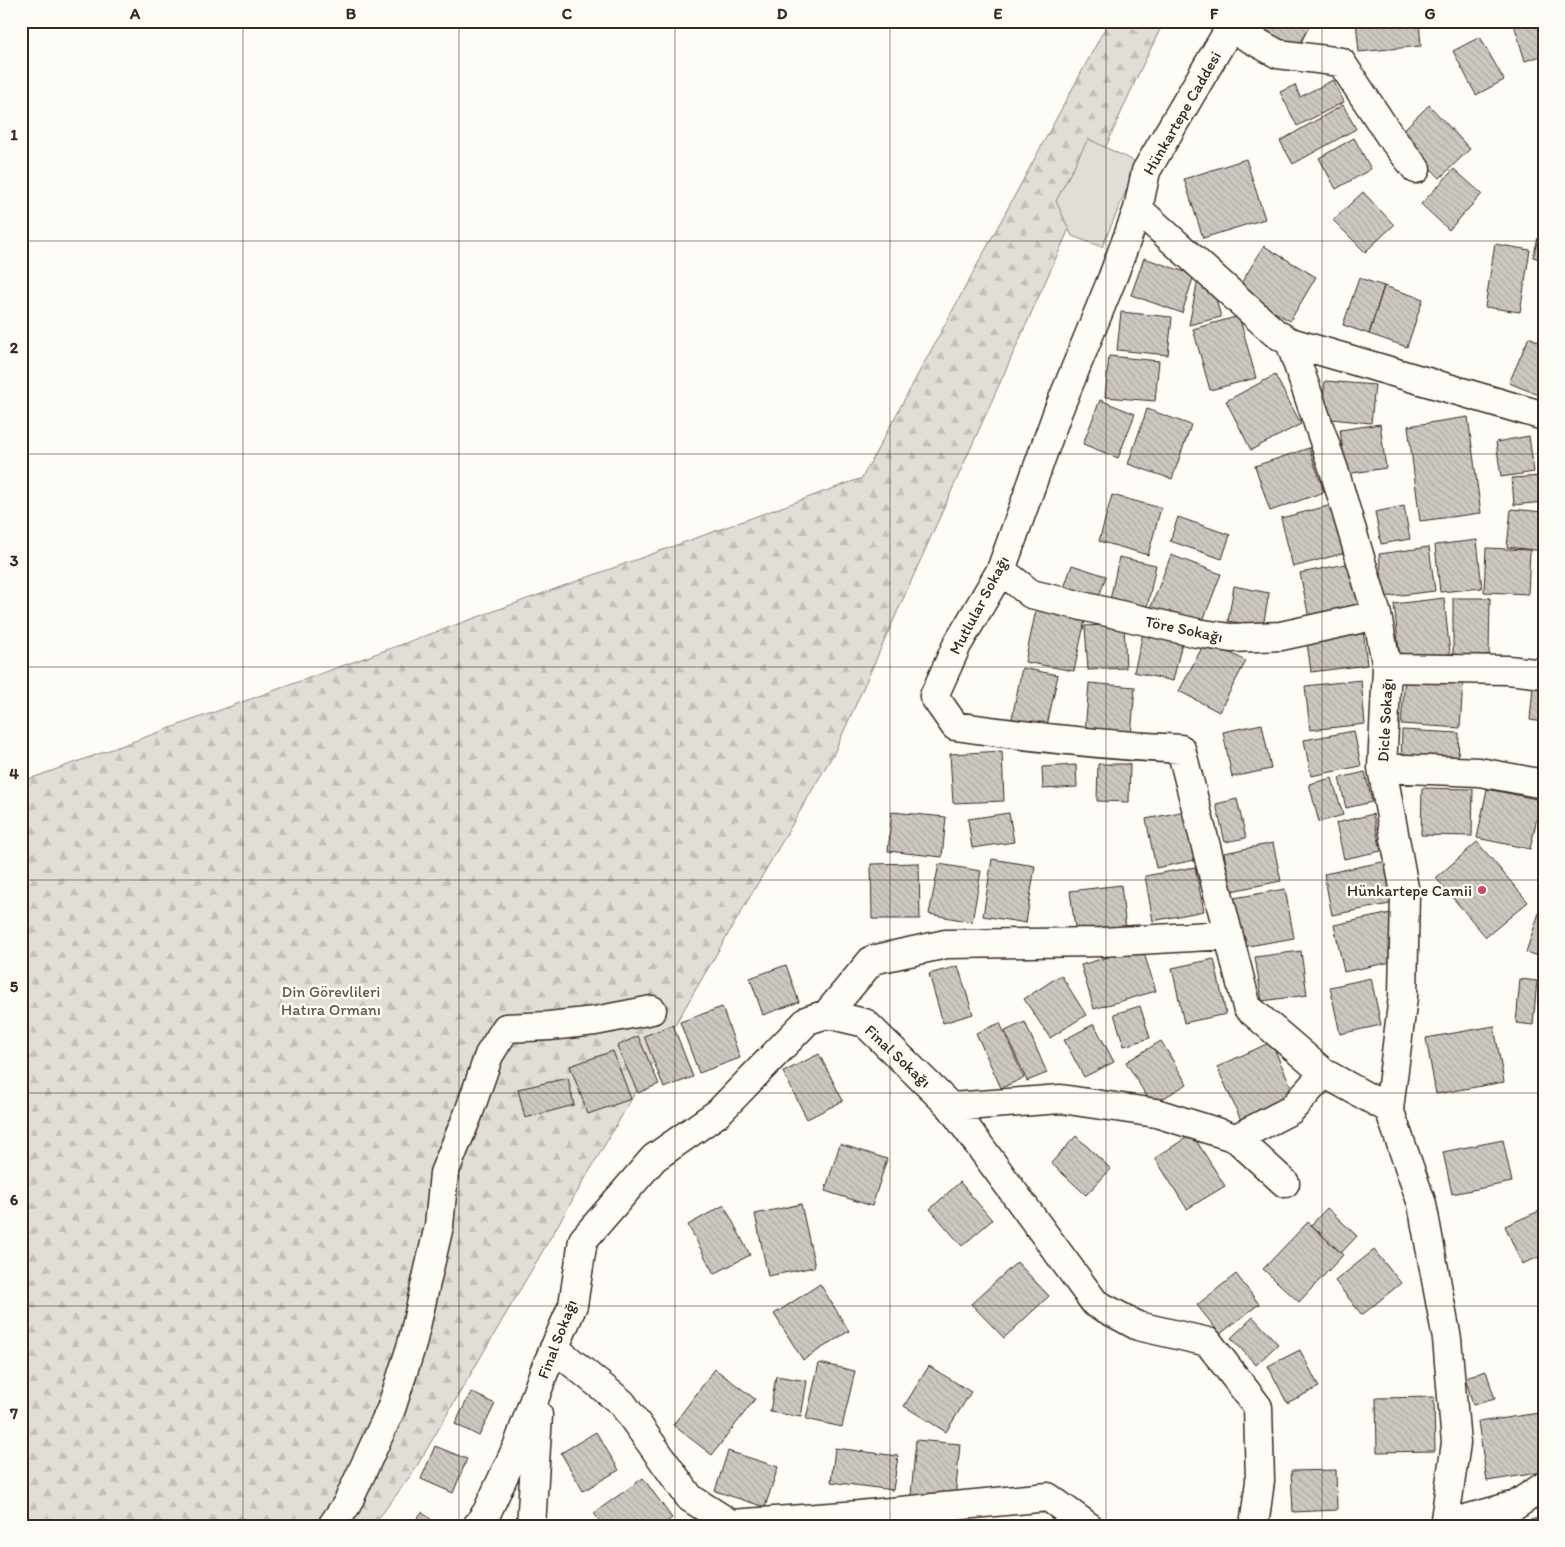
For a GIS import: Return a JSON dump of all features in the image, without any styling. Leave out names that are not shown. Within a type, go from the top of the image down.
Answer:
[{"type":"street","points":[[1232,25],[1278,54],[1341,62],[1390,136],[1416,170]]},
{"type":"street","name":"Hünkartepe Caddesi","points":[[1138,209],[1146,171],[1232,25]]},
{"type":"street","points":[[1138,209],[1275,332],[1290,342],[1544,416]]},
{"type":"street","name":"Mutlular Sokağı","points":[[1138,209],[1112,279],[1058,411],[1001,570],[957,645],[934,696],[955,726],[1028,737],[1181,749],[1228,934]]},
{"type":"street","name":"Dicle Sokağı","points":[[1290,342],[1334,470],[1377,615],[1387,668],[1382,768],[1405,893],[1404,998],[1389,1109]]},
{"type":"street","name":"Töre Sokağı","points":[[1001,570],[1030,594],[1197,633],[1231,638],[1281,636],[1377,615]]},
{"type":"street","points":[[1387,668],[1508,670],[1544,674]]},
{"type":"street","points":[[1382,768],[1479,772],[1544,784]]},
{"type":"street","points":[[827,1014],[872,960],[946,944],[1102,942],[1228,934],[1247,1007],[1324,1073],[1389,1109],[1422,1204],[1447,1338],[1456,1443],[1444,1525],[1516,1505],[1544,1486]]},
{"type":"street","points":[[332,1526],[347,1504],[391,1409],[412,1344],[428,1278],[439,1226],[444,1173],[468,1115],[489,1055],[506,1028],[595,1021],[652,1010]]},
{"type":"street","name":"Final Sokağı","points":[[477,1526],[487,1512],[518,1445],[539,1385],[573,1305],[583,1240],[654,1158],[718,1112],[808,1020],[827,1014],[865,1023],[951,1107],[1095,1303],[1138,1326],[1208,1342],[1258,1407],[1260,1480],[1254,1526]]},
{"type":"street","points":[[1236,1138],[1291,1110],[1324,1073]]},
{"type":"street","points":[[951,1107],[1061,1099],[1156,1113],[1236,1138],[1285,1183]]},
{"type":"street","points":[[554,1348],[622,1403],[690,1498],[731,1524],[859,1515],[1048,1497],[1088,1526]]},
{"type":"street","points":[[531,1526],[539,1385]]},
{"type":"path","points":[[21,1395],[23,1400],[21,1438]]},
{"type":"path","points":[[21,1505],[26,1526]]},
{"type":"green space","name":"Din Görevlileri Hatıra Ormanı","points":[[1109,21],[1164,21],[1138,75],[834,753],[414,1471],[373,1526],[21,1526],[21,782],[862,478]]},
{"type":"green space","points":[[1088,139],[1138,163],[1102,247],[1072,236],[1056,201]]},
{"type":"building","points":[[1260,21],[1312,21],[1297,50],[1256,29]]},
{"type":"building","points":[[1356,21],[1419,21],[1421,46],[1359,52]]},
{"type":"building","points":[[1513,21],[1544,21],[1544,55],[1525,61]]},
{"type":"building","points":[[1480,37],[1504,80],[1476,95],[1453,51]]},
{"type":"building","points":[[1333,80],[1344,102],[1297,126],[1280,92],[1295,85],[1300,97]]},
{"type":"building","points":[[1343,105],[1356,129],[1293,164],[1280,141]]},
{"type":"building","points":[[1429,105],[1470,149],[1440,178],[1398,135]]},
{"type":"building","points":[[1354,138],[1371,169],[1336,189],[1319,158]]},
{"type":"building","points":[[1246,159],[1265,219],[1203,238],[1184,179]]},
{"type":"building","points":[[1454,169],[1482,194],[1449,230],[1421,204]]},
{"type":"building","points":[[1363,192],[1394,225],[1365,252],[1333,220]]},
{"type":"building","points":[[1538,238],[1544,239],[1544,260],[1533,257]]},
{"type":"building","points":[[1495,244],[1530,250],[1520,312],[1485,307]]},
{"type":"building","points":[[1264,246],[1316,277],[1290,321],[1237,290]]},
{"type":"building","points":[[1144,258],[1194,275],[1182,313],[1131,295]]},
{"type":"building","points":[[1199,274],[1211,281],[1221,317],[1189,325]]},
{"type":"building","points":[[1359,278],[1384,286],[1369,334],[1343,325]]},
{"type":"building","points":[[1384,286],[1423,299],[1407,347],[1369,334]]},
{"type":"building","points":[[1121,312],[1172,317],[1168,355],[1117,350]]},
{"type":"building","points":[[1239,316],[1256,378],[1210,390],[1193,329]]},
{"type":"building","points":[[1529,337],[1544,344],[1544,397],[1509,383]]},
{"type":"building","points":[[1109,356],[1159,361],[1155,401],[1105,397]]},
{"type":"building","points":[[1275,375],[1301,424],[1251,450],[1226,401]]},
{"type":"building","points":[[1325,381],[1375,385],[1371,423],[1321,418]]},
{"type":"building","points":[[1100,400],[1135,414],[1118,458],[1083,444]]},
{"type":"building","points":[[1147,409],[1191,425],[1172,479],[1128,464]]},
{"type":"building","points":[[1468,417],[1481,513],[1420,521],[1408,426]]},
{"type":"building","points":[[1380,424],[1386,468],[1346,474],[1340,430]]},
{"type":"building","points":[[1529,436],[1534,472],[1501,477],[1496,442]]},
{"type":"building","points":[[1309,448],[1324,492],[1270,511],[1255,466]]},
{"type":"building","points":[[1541,476],[1543,502],[1514,505],[1512,478]]},
{"type":"building","points":[[1112,495],[1161,508],[1148,555],[1099,541]]},
{"type":"building","points":[[1336,504],[1348,552],[1293,567],[1281,518]]},
{"type":"building","points":[[1404,506],[1410,539],[1381,544],[1375,512]]},
{"type":"building","points":[[1511,509],[1544,512],[1544,551],[1507,547]]},
{"type":"building","points":[[1178,517],[1230,535],[1222,559],[1170,541]]},
{"type":"building","points":[[1477,540],[1482,588],[1440,592],[1435,545]]},
{"type":"building","points":[[1429,547],[1435,591],[1384,597],[1379,554]]},
{"type":"building","points":[[1486,548],[1530,550],[1528,594],[1484,592]]},
{"type":"building","points":[[1171,555],[1221,574],[1201,626],[1151,607]]},
{"type":"building","points":[[1119,557],[1156,565],[1146,613],[1109,605]]},
{"type":"building","points":[[1356,562],[1364,607],[1309,618],[1300,573]]},
{"type":"building","points":[[1072,565],[1106,576],[1097,602],[1063,591]]},
{"type":"building","points":[[1234,586],[1269,593],[1263,627],[1228,621]]},
{"type":"building","points":[[1444,598],[1450,654],[1400,659],[1394,604]]},
{"type":"building","points":[[1453,598],[1490,598],[1489,655],[1453,655]]},
{"type":"building","points":[[1036,610],[1085,620],[1074,671],[1025,662]]},
{"type":"building","points":[[1124,624],[1126,668],[1088,670],[1085,626]]},
{"type":"building","points":[[1144,629],[1183,638],[1173,681],[1134,672]]},
{"type":"building","points":[[1363,629],[1367,665],[1311,672],[1306,635]]},
{"type":"building","points":[[1206,640],[1246,661],[1219,712],[1179,691]]},
{"type":"building","points":[[1022,668],[1058,675],[1046,730],[1011,723]]},
{"type":"building","points":[[1405,677],[1463,682],[1460,728],[1401,724]]},
{"type":"building","points":[[1361,680],[1365,724],[1310,730],[1305,686]]},
{"type":"building","points":[[1089,683],[1135,687],[1131,736],[1085,732]]},
{"type":"building","points":[[1533,687],[1544,688],[1544,722],[1530,720]]},
{"type":"building","points":[[1262,724],[1271,769],[1232,777],[1223,732]]},
{"type":"building","points":[[1402,730],[1459,733],[1458,765],[1401,762]]},
{"type":"building","points":[[1354,731],[1361,766],[1311,776],[1304,740]]},
{"type":"building","points":[[1002,751],[1004,801],[953,803],[950,754]]},
{"type":"building","points":[[1098,764],[1130,764],[1129,802],[1097,801]]},
{"type":"building","points":[[1076,765],[1077,787],[1043,789],[1042,767]]},
{"type":"building","points":[[1365,772],[1372,802],[1346,808],[1339,778]]},
{"type":"building","points":[[1332,778],[1343,815],[1319,822],[1309,784]]},
{"type":"building","points":[[1422,788],[1473,789],[1472,836],[1421,835]]},
{"type":"building","points":[[1487,789],[1541,800],[1530,849],[1477,838]]},
{"type":"building","points":[[1237,799],[1246,838],[1225,842],[1216,804]]},
{"type":"building","points":[[1190,810],[1200,859],[1156,868],[1146,819]]},
{"type":"building","points":[[892,812],[946,817],[942,857],[888,851]]},
{"type":"building","points":[[1009,813],[1014,842],[972,848],[968,819]]},
{"type":"building","points":[[1373,814],[1381,851],[1344,859],[1336,823]]},
{"type":"building","name":"Hünkartepe Camii","points":[[1477,842],[1528,902],[1486,937],[1436,878]]},
{"type":"building","points":[[1273,843],[1281,881],[1231,891],[1224,853]]},
{"type":"building","points":[[992,859],[1035,866],[1026,923],[983,916]]},
{"type":"building","points":[[1387,861],[1395,903],[1332,915],[1324,874]]},
{"type":"building","points":[[919,863],[920,919],[872,919],[871,864]]},
{"type":"building","points":[[939,864],[981,871],[972,922],[929,914]]},
{"type":"building","points":[[1195,867],[1204,911],[1153,921],[1145,876]]},
{"type":"building","points":[[1121,885],[1126,929],[1076,935],[1070,891]]},
{"type":"building","points":[[1285,889],[1294,938],[1243,947],[1234,898]]},
{"type":"building","points":[[1544,901],[1544,958],[1526,952]]},
{"type":"building","points":[[1391,913],[1400,960],[1344,972],[1334,925]]},
{"type":"building","points":[[1142,947],[1156,991],[1094,1009],[1081,965]]},
{"type":"building","points":[[1301,951],[1307,995],[1262,1001],[1255,957]]},
{"type":"building","points":[[1214,959],[1226,1014],[1184,1023],[1172,968]]},
{"type":"building","points":[[786,965],[799,1002],[763,1015],[750,978]]},
{"type":"building","points":[[958,966],[973,1014],[943,1023],[929,974]]},
{"type":"building","points":[[1061,975],[1086,1015],[1050,1038],[1024,999]]},
{"type":"building","points":[[1371,978],[1381,1025],[1340,1034],[1330,987]]},
{"type":"building","points":[[1520,979],[1537,981],[1533,1025],[1516,1023]]},
{"type":"building","points":[[1544,983],[1544,1025],[1541,1025]]},
{"type":"building","points":[[1140,1006],[1150,1038],[1124,1046],[1114,1014]]},
{"type":"building","points":[[722,1007],[740,1058],[699,1073],[680,1022]]},
{"type":"building","points":[[1025,1022],[1047,1073],[1027,1081],[1005,1031]]},
{"type":"building","points":[[1000,1023],[1024,1078],[1001,1088],[976,1033]]},
{"type":"building","points":[[1094,1024],[1114,1062],[1084,1077],[1064,1040]]},
{"type":"building","points":[[673,1025],[693,1077],[664,1088],[644,1036]]},
{"type":"building","points":[[1494,1026],[1504,1082],[1436,1094],[1426,1038]]},
{"type":"building","points":[[638,1036],[659,1084],[638,1093],[617,1046]]},
{"type":"building","points":[[1161,1041],[1187,1084],[1152,1105],[1126,1062]]},
{"type":"building","points":[[1271,1042],[1295,1095],[1241,1120],[1217,1067]]},
{"type":"building","points":[[613,1051],[631,1099],[588,1114],[570,1066]]},
{"type":"building","points":[[819,1054],[843,1101],[807,1119],[783,1072]]},
{"type":"building","points":[[568,1078],[574,1105],[525,1118],[518,1089]]},
{"type":"building","points":[[1192,1134],[1225,1186],[1187,1209],[1155,1158]]},
{"type":"building","points":[[1076,1136],[1111,1169],[1086,1195],[1051,1163]]},
{"type":"building","points":[[1503,1140],[1512,1182],[1452,1194],[1443,1152]]},
{"type":"building","points":[[840,1144],[887,1159],[872,1206],[825,1191]]},
{"type":"building","points":[[960,1182],[992,1220],[962,1246],[930,1209]]},
{"type":"building","points":[[801,1204],[815,1267],[768,1276],[755,1214]]},
{"type":"building","points":[[724,1205],[750,1255],[714,1274],[688,1225]]},
{"type":"building","points":[[1327,1208],[1357,1236],[1341,1253],[1311,1225]]},
{"type":"building","points":[[1544,1209],[1544,1255],[1522,1264],[1505,1226]]},
{"type":"building","points":[[1308,1222],[1343,1255],[1299,1302],[1263,1269]]},
{"type":"building","points":[[1374,1250],[1401,1283],[1362,1315],[1335,1281]]},
{"type":"building","points":[[1017,1262],[1049,1296],[1004,1338],[971,1304]]},
{"type":"building","points":[[1236,1274],[1259,1304],[1220,1334],[1197,1305]]},
{"type":"building","points":[[820,1284],[849,1331],[803,1360],[774,1314]]},
{"type":"building","points":[[1253,1317],[1278,1344],[1256,1365],[1231,1338]]},
{"type":"building","points":[[1300,1350],[1319,1387],[1287,1403],[1268,1366]]},
{"type":"building","points":[[819,1363],[855,1371],[842,1427],[806,1419]]},
{"type":"building","points":[[929,1366],[971,1392],[946,1432],[904,1406]]},
{"type":"building","points":[[715,1369],[755,1399],[712,1455],[673,1425]]},
{"type":"building","points":[[1486,1371],[1495,1399],[1473,1405],[1465,1377]]},
{"type":"building","points":[[776,1376],[807,1381],[801,1417],[770,1412]]},
{"type":"building","points":[[471,1392],[495,1404],[479,1436],[455,1424]]},
{"type":"building","points":[[1434,1397],[1435,1451],[1377,1452],[1376,1398]]},
{"type":"building","points":[[1539,1413],[1544,1443],[1544,1472],[1487,1481],[1478,1422]]},
{"type":"building","points":[[596,1432],[619,1470],[583,1491],[561,1453]]},
{"type":"building","points":[[916,1440],[960,1444],[955,1499],[911,1495]]},
{"type":"building","points":[[435,1446],[467,1459],[453,1493],[421,1479]]},
{"type":"building","points":[[835,1448],[898,1456],[893,1490],[831,1482]]},
{"type":"building","points":[[728,1451],[778,1467],[765,1507],[715,1491]]},
{"type":"building","points":[[1336,1470],[1337,1510],[1293,1512],[1291,1471]]},
{"type":"building","points":[[643,1478],[672,1518],[661,1526],[603,1526],[594,1513]]},
{"type":"building","points":[[422,1512],[439,1526],[411,1526]]},
{"type":"building","points":[[1544,1516],[1544,1526],[1511,1526]]},
{"type":"building","points":[[1414,1520],[1415,1526],[1382,1526]]},
{"type":"place","name":"Hünkartepe Camii","points":[[1482,890]]}]
